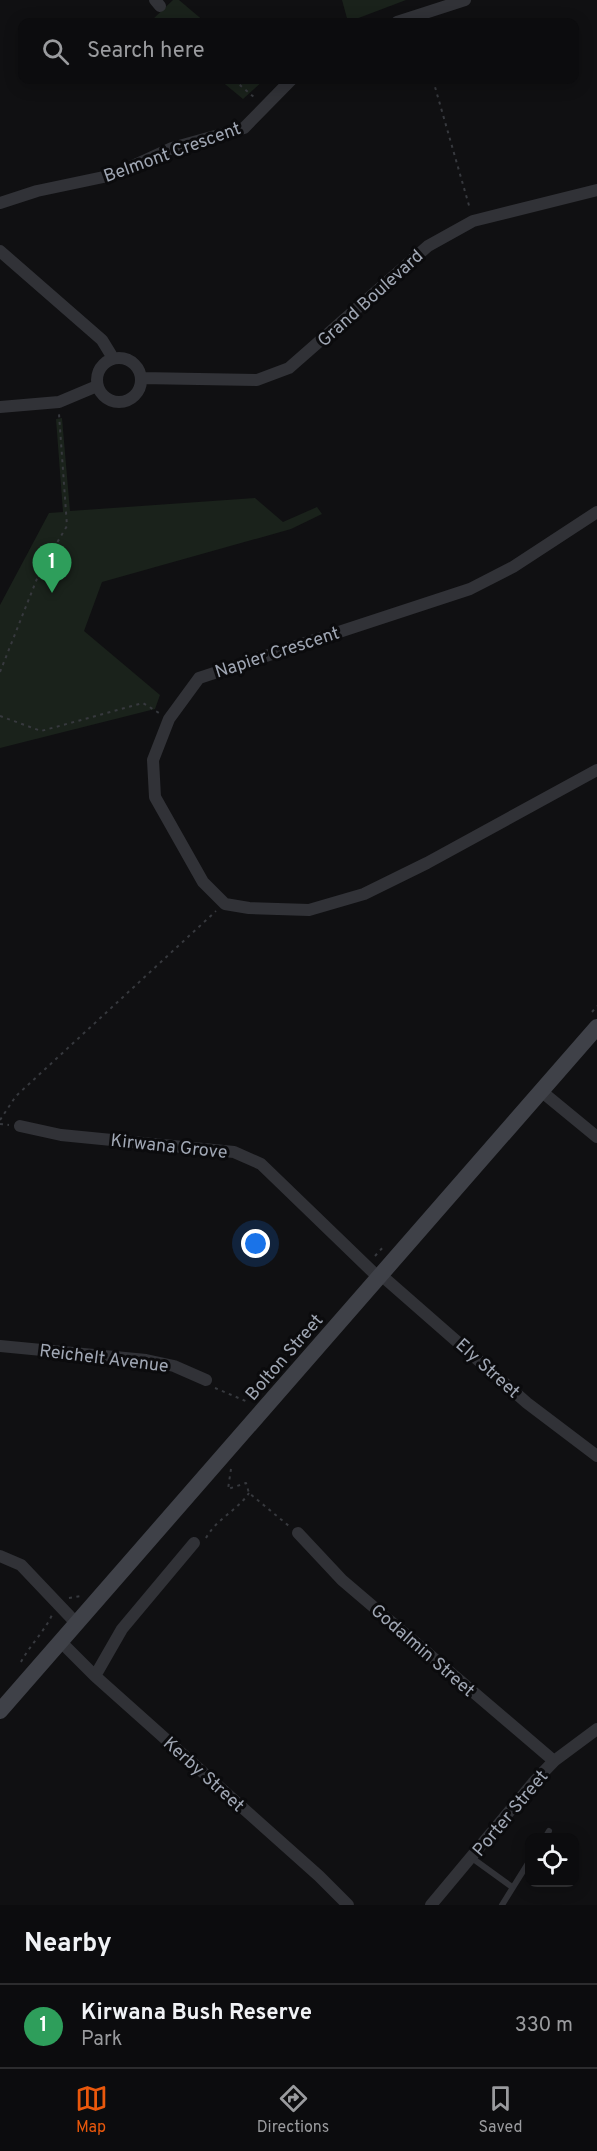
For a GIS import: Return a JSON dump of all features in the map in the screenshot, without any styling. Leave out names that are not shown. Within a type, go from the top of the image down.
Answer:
[{"type":"main road","name":"Bolton Street","points":[[0,1712],[597,1027]]},
{"type":"street","points":[[409,18],[465,0]]},
{"type":"street","name":"Belmont Crescent","points":[[0,203],[37,191],[113,176],[172,148],[244,128],[287,84]]},
{"type":"street","name":"Grand Boulevard","points":[[141,378],[257,380],[289,368],[428,246],[473,221],[597,190]]},
{"type":"street","points":[[0,251],[102,340],[113,358]]},
{"type":"street","points":[[113,358],[125,359],[136,366],[141,378],[140,388],[133,398],[123,402],[112,401],[103,395],[97,386],[97,374],[103,364],[113,358]]},
{"type":"street","points":[[0,407],[58,402],[97,386]]},
{"type":"street","name":"Napier Crescent","points":[[225,904],[202,882],[155,797],[153,760],[169,719],[199,678],[470,590],[513,567],[597,512]]},
{"type":"street","points":[[225,904],[249,908],[309,910],[364,894],[427,863],[597,770]]},
{"type":"street","points":[[541,1091],[597,1137]]},
{"type":"street","name":"Kirwana Grove","points":[[20,1126],[61,1135],[247,1155],[261,1164],[380,1276]]},
{"type":"street","name":"Ely Street","points":[[380,1276],[526,1403],[597,1456]]},
{"type":"street","name":"Reichelt Avenue","points":[[0,1346],[146,1360],[174,1366],[206,1380]]},
{"type":"street","name":"Godalmin Street","points":[[298,1533],[342,1580],[554,1761]]},
{"type":"street","points":[[95,1676],[122,1629],[194,1543]]},
{"type":"street","points":[[0,1556],[21,1565],[77,1624]]},
{"type":"street","name":"Kerby Street","points":[[61,1642],[95,1676],[319,1876],[348,1905]]},
{"type":"street","name":"Porter Street","points":[[431,1905],[510,1809],[554,1761],[597,1729]]},
{"type":"lane","points":[[472,1858],[512,1887]]},
{"type":"lane","points":[[502,1905],[525,1868]]},
{"type":"path","points":[[239,84],[266,108]]},
{"type":"path","points":[[434,84],[473,221]]},
{"type":"path","points":[[0,672],[40,571],[67,526],[58,402]]},
{"type":"path","points":[[0,716],[41,732],[142,703],[169,719]]},
{"type":"path","points":[[0,1119],[16,1096],[225,904]]},
{"type":"path","points":[[206,1380],[209,1385],[229,1396],[264,1410]]},
{"type":"path","points":[[229,1449],[231,1468],[228,1490],[246,1483],[249,1492],[298,1533]]},
{"type":"path","points":[[194,1543],[203,1543],[214,1523],[242,1503],[249,1492]]},
{"type":"path","points":[[20,1665],[26,1652],[46,1629],[59,1606],[68,1598],[85,1594]]},
{"type":"shaded area","points":[[173,0],[179,0],[200,18],[154,18]]},
{"type":"shaded area","points":[[342,0],[406,0],[359,18],[347,18]]},
{"type":"shaded area","points":[[225,84],[260,84],[243,99]]},
{"type":"shaded area","points":[[62,418],[70,511],[255,498],[283,522],[317,507],[322,514],[291,529],[102,582],[84,631],[160,695],[155,709],[0,748],[0,605],[49,513],[63,512],[56,419]]},
{"type":"place","name":"Kirwana Bush Reserve","points":[[52,593]]}]
